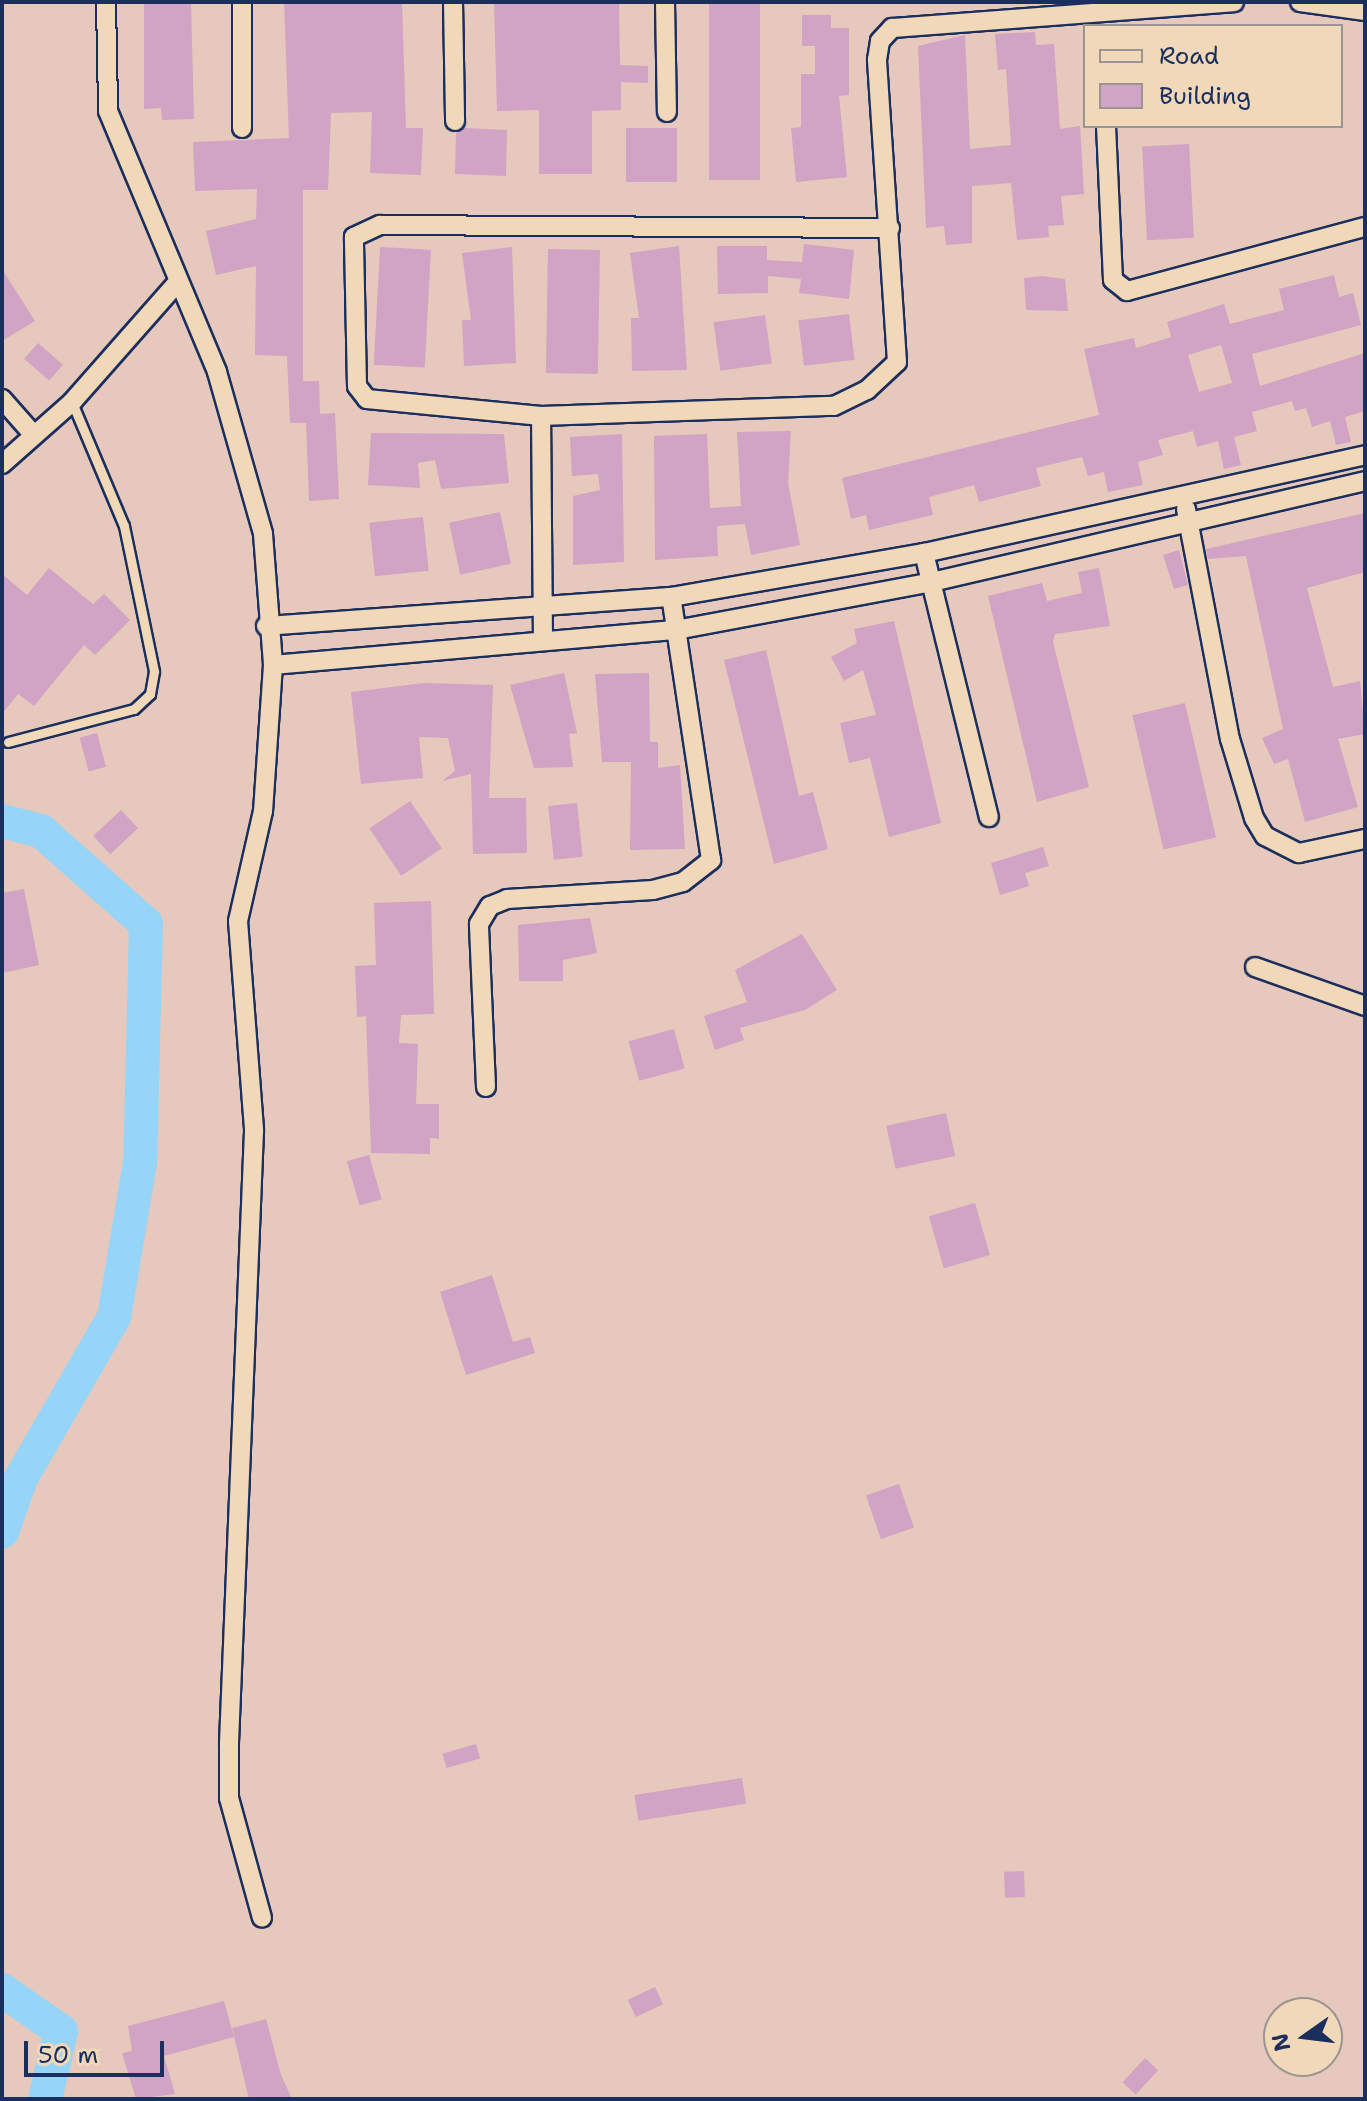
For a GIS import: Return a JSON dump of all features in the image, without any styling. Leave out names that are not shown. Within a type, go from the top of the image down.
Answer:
[{"type":"street","points":[[106,2],[108,111],[243,448],[263,534],[266,626],[273,665],[263,811],[238,921],[254,1131],[229,1744],[229,1798],[262,1918]]},
{"type":"street","points":[[242,2],[242,128]]},
{"type":"street","points":[[453,2],[455,121]]},
{"type":"street","points":[[665,2],[667,112]]},
{"type":"street","points":[[890,228],[380,225],[354,237],[357,386],[367,399],[541,416],[834,406],[867,390],[897,362],[890,228],[877,60],[880,41],[892,28],[1101,18],[1234,2]]},
{"type":"street","points":[[1300,2],[1365,11]]},
{"type":"street","points":[[1106,128],[1113,280],[1127,291],[1365,227]]},
{"type":"street","points":[[2,464],[72,402],[176,284]]},
{"type":"street","points":[[2,399],[33,434]]},
{"type":"street","points":[[541,416],[543,640]]},
{"type":"street","points":[[266,626],[544,610],[671,597],[924,553],[1365,455]]},
{"type":"street","points":[[273,665],[676,630],[932,582],[1365,481]]},
{"type":"street","points":[[1183,495],[1230,739],[1254,818],[1265,836],[1299,853],[1365,839]]},
{"type":"street","points":[[924,553],[989,817]]},
{"type":"street","points":[[486,1087],[479,924],[490,906],[507,899],[653,890],[683,882],[711,860],[671,597]]},
{"type":"street","points":[[1255,967],[1365,1006]]},
{"type":"lane","points":[[8,742],[134,709],[150,694],[154,671],[124,526],[72,402]]},
{"type":"building","points":[[144,2],[191,2],[194,119],[162,120],[161,108],[144,109]]},
{"type":"building","points":[[284,2],[402,2],[406,128],[423,128],[421,175],[370,173],[372,112],[331,113],[328,190],[303,190],[303,381],[319,381],[320,414],[335,413],[339,499],[309,501],[306,423],[290,423],[287,356],[255,355],[256,266],[216,275],[206,231],[256,219],[257,189],[195,191],[193,142],[289,138]]},
{"type":"building","points":[[494,2],[619,2],[620,65],[648,66],[648,83],[621,82],[621,110],[592,111],[592,174],[539,174],[539,110],[497,111]]},
{"type":"building","points":[[709,2],[760,2],[760,180],[709,180]]},
{"type":"building","points":[[802,15],[831,15],[831,28],[849,28],[849,95],[839,96],[847,177],[796,182],[791,128],[801,127],[801,74],[815,74],[815,46],[802,46]]},
{"type":"building","points":[[1035,32],[1036,45],[1054,44],[1060,129],[1080,126],[1084,194],[1061,196],[1064,225],[1048,226],[1049,237],[1017,240],[1011,183],[972,186],[972,243],[946,245],[944,226],[926,228],[918,46],[965,35],[970,149],[1011,145],[1006,69],[998,70],[995,34]]},
{"type":"building","points":[[464,128],[507,130],[506,176],[455,174],[456,133]]},
{"type":"building","points":[[626,128],[677,128],[677,182],[626,182]]},
{"type":"building","points":[[1189,144],[1194,238],[1147,240],[1142,146]]},
{"type":"building","points":[[804,244],[854,250],[849,299],[799,293],[801,279],[768,276],[768,293],[718,294],[717,246],[767,246],[767,260],[802,262]]},
{"type":"building","points":[[679,246],[687,370],[632,371],[631,318],[639,318],[630,253]]},
{"type":"building","points":[[380,247],[431,250],[425,368],[374,365]]},
{"type":"building","points":[[512,247],[516,363],[464,366],[462,320],[471,320],[462,253]]},
{"type":"building","points":[[548,249],[600,250],[598,374],[546,373]]},
{"type":"building","points":[[2,269],[35,321],[2,341]]},
{"type":"building","points":[[1334,275],[1339,297],[1353,293],[1361,325],[1252,354],[1260,386],[1365,353],[1365,411],[1345,417],[1351,442],[1336,445],[1330,421],[1312,427],[1306,408],[1295,411],[1292,401],[1252,412],[1257,431],[1234,437],[1241,465],[1224,469],[1218,441],[1197,447],[1193,431],[1158,440],[1163,455],[1138,462],[1143,485],[1108,492],[1104,472],[1088,476],[1082,457],[1036,468],[1041,486],[979,502],[974,485],[929,497],[933,515],[869,530],[866,515],[851,519],[842,478],[1099,415],[1084,349],[1134,338],[1136,348],[1171,337],[1167,322],[1224,304],[1230,324],[1284,310],[1279,289]],"holes":[[[1221,345],[1232,383],[1199,392],[1188,355]]]},
{"type":"building","points":[[1041,276],[1065,279],[1068,311],[1026,310],[1024,278]]},
{"type":"building","points":[[849,314],[855,360],[804,366],[798,320]]},
{"type":"building","points":[[765,315],[772,364],[720,371],[714,322]]},
{"type":"building","points":[[38,343],[63,365],[49,380],[24,359]]},
{"type":"building","points":[[791,431],[788,483],[800,545],[751,555],[745,524],[717,526],[718,556],[655,560],[654,436],[707,434],[710,508],[741,506],[737,432]]},
{"type":"building","points":[[371,433],[504,434],[509,483],[441,489],[435,460],[418,463],[420,488],[368,485]]},
{"type":"building","points":[[622,434],[624,562],[573,565],[573,496],[600,490],[598,474],[572,476],[570,437]]},
{"type":"building","points":[[500,512],[511,564],[460,575],[449,523]]},
{"type":"building","points":[[1365,513],[1365,572],[1307,588],[1333,687],[1360,681],[1365,734],[1338,739],[1358,807],[1305,822],[1288,759],[1274,764],[1262,738],[1283,729],[1246,556],[1208,559],[1206,549]]},
{"type":"building","points":[[423,517],[429,571],[375,576],[369,523]]},
{"type":"building","points":[[1179,550],[1188,585],[1174,589],[1163,555]]},
{"type":"building","points":[[49,568],[93,604],[104,594],[130,620],[95,655],[84,645],[34,706],[18,694],[2,714],[2,574],[27,595]]},
{"type":"building","points":[[1099,568],[1110,626],[1055,634],[1053,642],[1089,787],[1037,802],[988,596],[1042,583],[1047,601],[1082,593],[1078,572]]},
{"type":"building","points":[[894,621],[941,823],[889,837],[870,758],[849,763],[840,723],[876,715],[863,670],[844,681],[831,657],[857,643],[854,629]]},
{"type":"building","points":[[766,650],[799,796],[813,792],[828,849],[774,864],[724,660]]},
{"type":"building","points":[[564,673],[577,733],[569,734],[573,767],[534,768],[510,685]]},
{"type":"building","points":[[649,673],[650,742],[658,742],[658,768],[680,765],[685,849],[630,850],[631,762],[602,762],[595,674]]},
{"type":"building","points":[[424,683],[493,685],[489,798],[526,798],[527,853],[473,854],[471,774],[442,781],[455,771],[448,738],[419,737],[423,778],[361,784],[351,692]]},
{"type":"building","points":[[1185,703],[1216,837],[1163,850],[1132,715]]},
{"type":"building","points":[[97,733],[106,767],[89,771],[80,738]]},
{"type":"building","points":[[410,801],[442,848],[401,876],[369,828]]},
{"type":"building","points":[[577,803],[583,857],[554,860],[548,806]]},
{"type":"building","points":[[121,810],[138,828],[110,854],[93,836]]},
{"type":"building","points":[[1043,847],[1049,866],[1025,873],[1029,886],[1000,895],[991,863]]},
{"type":"building","points":[[24,889],[39,965],[2,973],[2,893]]},
{"type":"building","points":[[431,901],[434,1014],[401,1015],[399,1043],[418,1044],[416,1104],[439,1104],[439,1139],[430,1138],[430,1154],[371,1153],[366,1016],[357,1017],[355,966],[376,965],[374,903]]},
{"type":"building","points":[[590,918],[597,953],[563,960],[563,981],[519,981],[518,925]]},
{"type":"building","points":[[802,934],[837,990],[805,1010],[740,1028],[744,1040],[715,1050],[704,1016],[747,1002],[735,970]]},
{"type":"building","points":[[674,1029],[685,1069],[639,1081],[629,1041]]},
{"type":"building","points":[[946,1113],[955,1156],[895,1169],[886,1126]]},
{"type":"building","points":[[369,1155],[382,1199],[360,1206],[347,1161]]},
{"type":"building","points":[[975,1203],[990,1255],[944,1268],[929,1216]]},
{"type":"building","points":[[492,1275],[513,1342],[530,1337],[535,1353],[466,1375],[440,1292]]},
{"type":"building","points":[[899,1484],[914,1527],[881,1539],[866,1495]]},
{"type":"building","points":[[476,1744],[480,1758],[446,1768],[442,1754]]},
{"type":"building","points":[[742,1778],[746,1804],[638,1821],[634,1795]]},
{"type":"building","points":[[1024,1871],[1025,1897],[1005,1898],[1004,1872]]},
{"type":"building","points":[[655,1987],[663,2004],[636,2017],[628,2000]]},
{"type":"building","points":[[224,2001],[234,2037],[164,2056],[175,2094],[136,2099],[122,2053],[132,2051],[128,2026]]},
{"type":"building","points":[[266,2019],[281,2075],[292,2099],[249,2099],[232,2028]]},
{"type":"building","points":[[1145,2058],[1158,2070],[1136,2094],[1122,2082]]},
{"type":"waterway","points":[[2,821],[41,831],[146,924],[140,1162],[114,1317],[21,1478],[2,1532]]},
{"type":"waterway","points":[[2,1990],[61,2031],[45,2099]]}]
